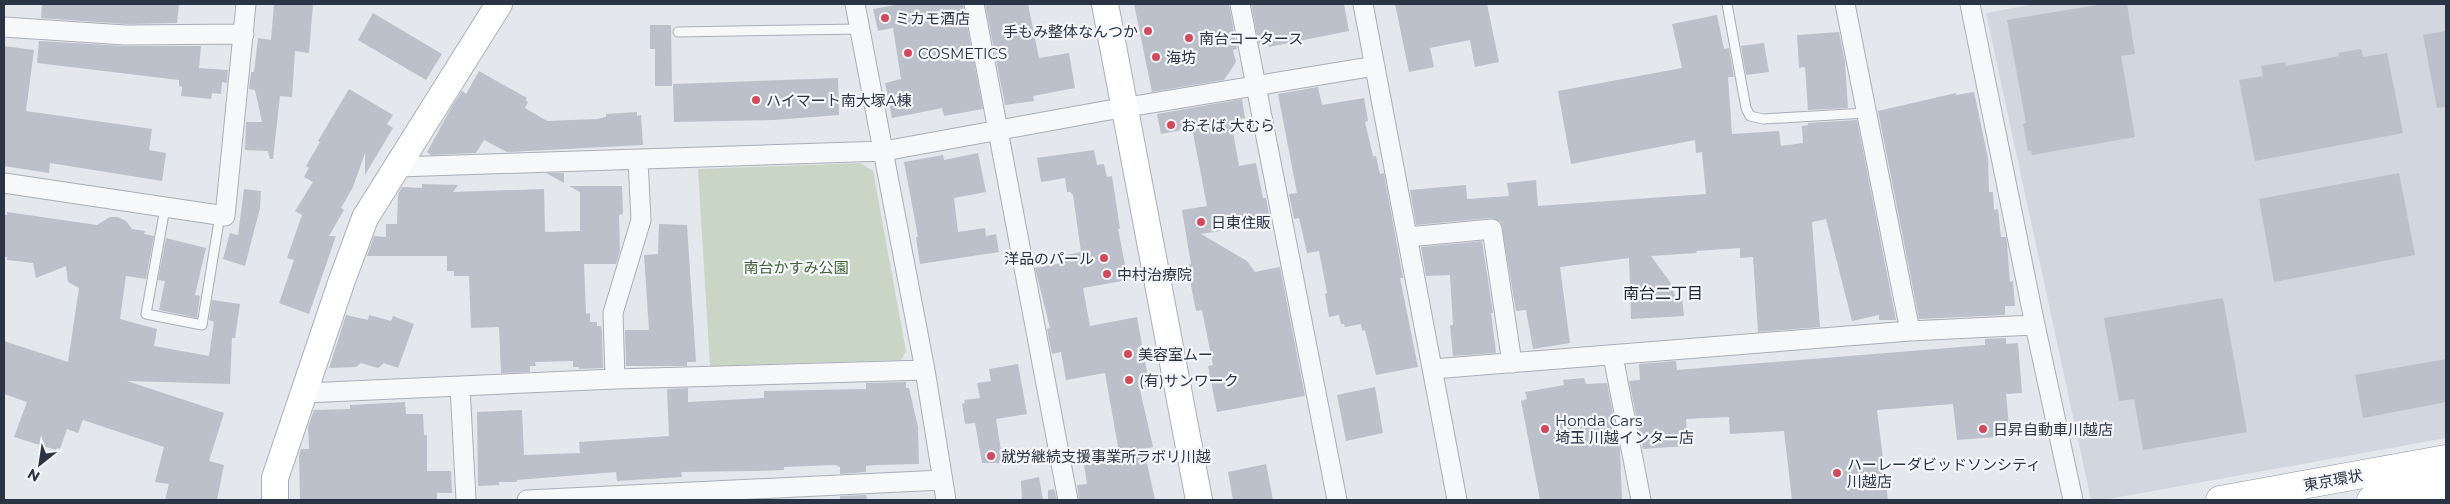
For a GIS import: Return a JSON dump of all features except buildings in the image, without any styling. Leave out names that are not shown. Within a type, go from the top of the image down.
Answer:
[{"type":"highway","name":"東京環状","points":[[2220,500],[2446,459]]},
{"type":"highway","name":"東京環状","points":[[2371,500],[2446,487]]},
{"type":"street","points":[[4,183],[225,216],[246,4]]},
{"type":"street","points":[[276,500],[275,478],[362,226],[499,4]]},
{"type":"street","points":[[855,4],[925,370],[946,500]]},
{"type":"street","points":[[974,4],[1068,500]]},
{"type":"street","points":[[1105,4],[1199,500]]},
{"type":"street","points":[[1240,4],[1337,500]]},
{"type":"street","points":[[1363,4],[1434,369],[1457,500]]},
{"type":"street","points":[[1845,4],[1910,331]]},
{"type":"street","points":[[1970,4],[2035,325],[2073,500]]},
{"type":"street","points":[[4,27],[125,35],[244,34]]},
{"type":"street","points":[[398,167],[884,152],[1124,108],[1375,66]]},
{"type":"street","points":[[615,379],[613,313],[641,220],[638,160]]},
{"type":"street","points":[[1408,237],[1492,230],[1512,363]]},
{"type":"street","points":[[1434,369],[1910,331],[2035,325]]},
{"type":"street","points":[[1613,356],[1641,500]]},
{"type":"street","points":[[305,393],[615,379],[925,370]]},
{"type":"street","points":[[460,386],[466,500]]},
{"type":"street","points":[[527,500],[942,480]]},
{"type":"lane","points":[[1727,4],[1746,108],[1750,116],[1763,119],[1866,113]]},
{"type":"lane","points":[[678,32],[860,29]]},
{"type":"lane","points":[[165,208],[146,314],[202,325],[220,216]]},
{"type":"shaded area","points":[[2036,4],[2446,4],[2446,438],[2103,500],[2091,500],[1986,13]]},
{"type":"green space","name":"南台かすみ公園","points":[[860,163],[873,171],[906,351],[901,360],[710,366],[698,169]]},
{"type":"place","name":"ミカモ酒店","points":[[885,18]]},
{"type":"place","name":"手もみ整体なんつか","points":[[1148,31]]},
{"type":"place","name":"南台コータース","points":[[1189,38]]},
{"type":"place","name":"COSMETICS","points":[[908,53]]},
{"type":"place","name":"海坊","points":[[1156,57]]},
{"type":"place","name":"ハイマート南大塚A棟","points":[[756,100]]},
{"type":"place","name":"おそば 大むら","points":[[1171,125]]},
{"type":"place","name":"日東住販","points":[[1201,222]]},
{"type":"place","name":"洋品のパール","points":[[1104,258]]},
{"type":"place","name":"中村治療院","points":[[1107,274]]},
{"type":"place","name":"美容室ムー","points":[[1128,354]]},
{"type":"place","name":"(有)サンワーク","points":[[1129,380]]},
{"type":"place","name":"Honda Cars 埼玉 川越インター店","points":[[1545,429]]},
{"type":"place","name":"日昇自動車川越店","points":[[1983,429]]},
{"type":"place","name":"就労継続支援事業所ラボリ川越","points":[[991,456]]},
{"type":"place","name":"ハーレーダビッドソンシティ 川越店","points":[[1837,473]]},
{"type":"district","name":"南台二丁目","points":[[1663,293]]}]
